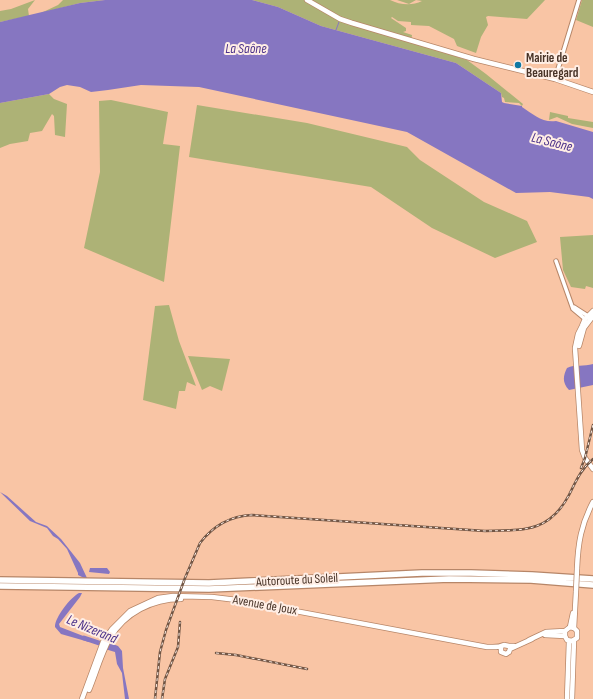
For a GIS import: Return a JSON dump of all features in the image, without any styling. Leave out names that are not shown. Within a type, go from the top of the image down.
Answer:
[{"type":"highway","name":"Autoroute du Soleil","points":[[0,580],[222,583],[416,574],[471,573],[593,579]]},
{"type":"highway","name":"Autoroute du Soleil","points":[[0,586],[209,589],[457,579],[531,580],[593,585]]},
{"type":"main road","points":[[307,0],[340,19],[352,23],[474,59],[554,79],[593,92]]},
{"type":"main road","points":[[593,311],[581,335],[576,361],[581,444],[583,454],[593,469]]},
{"type":"main road","points":[[587,460],[593,465]]},
{"type":"main road","points":[[511,647],[509,652],[506,654],[502,653],[501,649],[504,645],[511,647],[546,632],[565,633],[572,628],[576,597],[578,545],[583,524],[593,502]]},
{"type":"main road","points":[[578,556],[583,533],[593,509]]},
{"type":"main road","name":"Avenue de Joux","points":[[82,699],[105,642],[118,622],[130,611],[158,598],[172,596],[218,597],[501,649]]},
{"type":"main road","points":[[571,640],[577,638],[578,634],[572,628]]},
{"type":"main road","points":[[565,633],[571,640],[572,699]]},
{"type":"main road","points":[[567,699],[571,640]]},
{"type":"main road","name":"Avenue de Joux","points":[[86,699],[102,649]]},
{"type":"street","points":[[554,79],[580,0]]},
{"type":"street","points":[[556,261],[571,303],[575,308],[589,318]]},
{"type":"green space","points":[[35,0],[28,9],[29,16],[0,22],[0,11],[11,9]]},
{"type":"green space","points":[[63,0],[105,0],[80,3],[41,13],[58,5]]},
{"type":"green space","points":[[252,0],[390,0],[398,3],[414,4],[422,1],[416,0],[545,0],[527,19],[486,17],[488,25],[481,37],[476,53],[457,46],[454,39],[429,26],[411,25],[411,22],[398,21],[392,17],[391,18],[406,28],[406,31],[403,32],[412,35],[411,42],[467,60],[523,104],[522,106],[519,103],[505,102],[501,93],[456,63],[321,26],[278,7]]},
{"type":"green space","points":[[397,0],[416,0],[409,4]]},
{"type":"green space","points":[[582,0],[593,0],[593,27],[576,20]]},
{"type":"green space","points":[[49,94],[54,99],[67,104],[65,137],[55,135],[54,116],[52,114],[42,131],[30,133],[28,141],[10,144],[0,148],[0,103]]},
{"type":"green space","points":[[111,100],[168,112],[163,144],[180,146],[164,282],[84,248],[100,172],[99,101]]},
{"type":"green space","points":[[197,105],[307,123],[407,147],[420,160],[484,202],[527,221],[537,242],[495,258],[432,228],[371,187],[189,157]]},
{"type":"green space","points":[[550,112],[568,116],[568,118],[593,122],[593,128],[572,124],[557,117],[549,120]]},
{"type":"green space","points":[[593,235],[593,288],[586,286],[585,289],[571,287],[563,270],[560,237]]},
{"type":"green space","points":[[169,305],[179,341],[196,386],[187,382],[185,391],[179,391],[176,409],[143,400],[155,306]]},
{"type":"green space","points":[[188,356],[230,359],[222,391],[210,386],[202,390]]},
{"type":"water","name":"La Saône","points":[[105,0],[252,0],[278,7],[321,26],[456,63],[501,93],[502,102],[522,106],[534,115],[546,121],[556,121],[593,132],[593,199],[589,197],[550,192],[516,193],[407,132],[199,87],[141,85],[91,92],[80,87],[67,85],[60,87],[49,94],[0,103],[0,22],[80,3]]},
{"type":"water","points":[[593,364],[593,385],[569,390],[565,385],[564,379],[567,368]]},
{"type":"water","points":[[0,492],[7,496],[36,522],[47,526],[61,539],[80,563],[87,578],[78,575],[67,549],[47,528],[30,521]]},
{"type":"water","points":[[90,568],[107,568],[110,572],[109,574],[89,572]]},
{"type":"water","points":[[82,593],[80,597],[59,624],[60,627],[91,639],[89,642],[61,634],[55,627],[57,618],[64,608],[75,595]]},
{"type":"water","points":[[110,643],[118,646],[122,651],[123,668],[129,699],[125,699],[122,673],[117,664],[115,652],[105,649],[107,644]]},
{"type":"waterway","points":[[336,30],[339,22]]},
{"type":"waterway","name":"Le Nizerand","points":[[84,638],[105,645]]},
{"type":"railway","points":[[581,468],[593,425]]},
{"type":"railway","points":[[155,699],[160,652],[166,630],[185,578],[200,543],[216,527],[223,523],[236,517],[252,515],[485,531],[523,529],[534,527],[553,517],[569,495],[582,471],[593,459]]},
{"type":"railway","points":[[162,699],[165,679],[178,647],[180,622]]},
{"type":"railway","points":[[216,653],[236,655],[307,669]]},
{"type":"place","name":"Mairie de Beauregard","points":[[518,65]]}]
